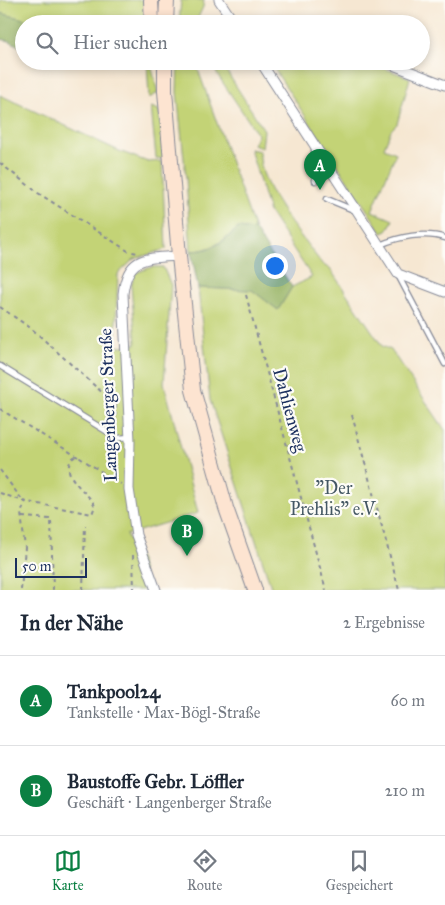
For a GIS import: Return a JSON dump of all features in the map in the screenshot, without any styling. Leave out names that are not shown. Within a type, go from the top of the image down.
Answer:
[{"type":"main road","points":[[151,0],[152,15]]},
{"type":"main road","points":[[166,15],[167,0]]},
{"type":"main road","points":[[159,70],[165,91]]},
{"type":"main road","points":[[165,70],[165,91],[179,256],[193,390],[226,508],[255,590]]},
{"type":"street","points":[[219,0],[229,15]]},
{"type":"street","points":[[266,70],[398,274],[445,292]]},
{"type":"street","points":[[406,70],[445,85]]},
{"type":"street","name":"Langenberger Straße","points":[[156,590],[136,536],[129,489],[130,437],[123,294],[125,276],[136,263],[152,258],[179,256]]},
{"type":"lane","points":[[314,144],[315,181]]},
{"type":"lane","points":[[327,199],[356,211]]},
{"type":"lane","points":[[380,246],[395,238],[438,236],[445,238]]},
{"type":"lane","points":[[398,274],[445,364]]},
{"type":"lane","points":[[0,366],[115,436],[130,437]]},
{"type":"path","points":[[0,163],[38,193],[128,251],[152,258]]},
{"type":"path","name":"Dahlienweg","points":[[246,294],[326,590]]},
{"type":"path","points":[[0,307],[32,329],[116,405],[115,436]]},
{"type":"path","points":[[0,409],[129,489]]},
{"type":"path","points":[[352,415],[400,590]]},
{"type":"path","points":[[0,493],[24,501],[92,514],[95,506],[93,501],[71,478],[68,469],[74,457],[80,458]]},
{"type":"path","points":[[0,470],[24,501],[22,517],[24,548],[21,590]]},
{"type":"path","points":[[22,517],[51,519],[53,590]]},
{"type":"path","points":[[83,590],[85,525]]},
{"type":"path","points":[[134,590],[133,545],[136,536]]},
{"type":"green space","points":[[0,0],[144,0],[145,15],[15,15],[15,17],[0,13]]},
{"type":"green space","points":[[181,0],[204,0],[199,15],[180,15]]},
{"type":"green space","points":[[0,13],[15,17],[15,44],[0,39]]},
{"type":"green space","points":[[147,70],[152,70],[158,93],[149,98]]},
{"type":"green space","points":[[178,70],[198,70],[255,230],[238,228],[211,247],[198,251],[191,251],[177,92]]},
{"type":"green space","points":[[215,70],[226,70],[264,130],[262,148],[253,145],[258,135]]},
{"type":"green space","points":[[275,70],[389,70],[410,78],[397,124],[391,130],[384,148],[396,153],[372,211],[393,220],[387,231],[382,233]]},
{"type":"green space","points":[[0,95],[119,151],[148,162],[162,161],[166,249],[134,259],[118,274],[115,347],[136,344],[131,286],[135,273],[152,267],[163,267],[171,285],[164,383],[198,513],[126,535],[140,561],[143,575],[143,590],[0,590]]},
{"type":"green space","points":[[151,107],[159,110],[164,159],[156,158]]},
{"type":"green space","name":"\"Der Prehlis\" e.V.","points":[[250,149],[260,151],[261,165],[266,180],[282,210],[322,264],[330,269],[382,346],[391,350],[445,430],[445,590],[272,590],[210,400],[198,288],[252,290],[278,310],[292,287],[312,277],[269,212]]},
{"type":"green space","points":[[238,228],[255,230],[292,287],[278,310],[252,290],[198,288],[191,251],[198,251],[217,245]]},
{"type":"place","name":"Tankpool24","points":[[320,190]]},
{"type":"place","name":"Baustoffe Gebr. Löffler","points":[[187,556]]}]
